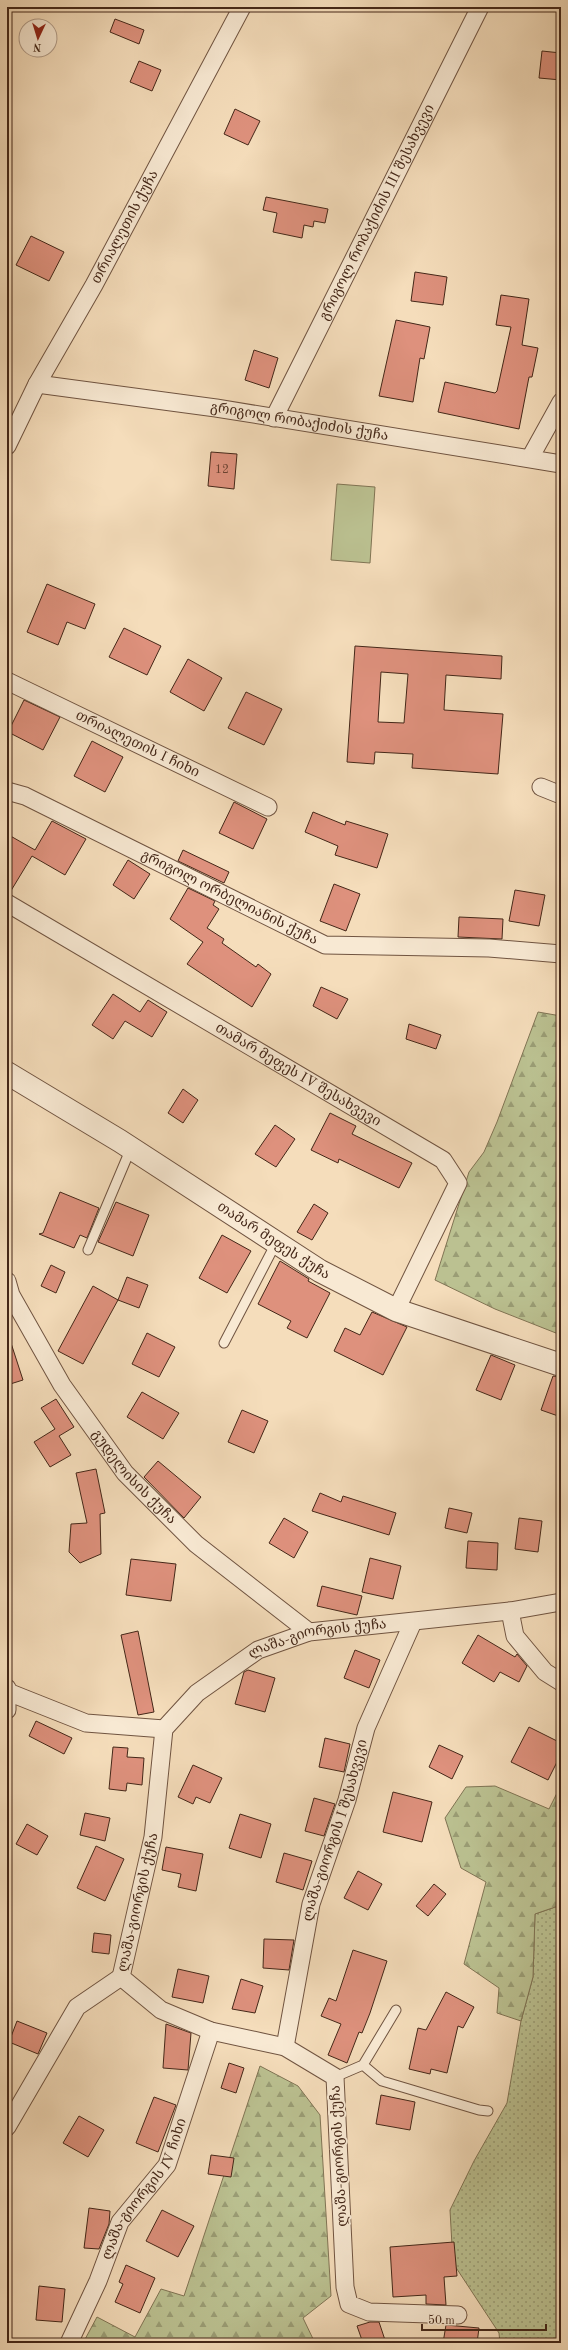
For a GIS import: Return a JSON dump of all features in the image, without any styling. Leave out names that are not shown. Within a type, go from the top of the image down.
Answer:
[{"type":"street","name":"თრიალეთის ქუჩა","points":[[7,446],[37,384],[94,285],[242,7]]},
{"type":"street","name":"გრიგოლ რობაქიძის III შესახვევი","points":[[274,418],[480,7]]},
{"type":"street","name":"გრიგოლ რობაქიძის ქუჩა","points":[[37,384],[216,408],[561,464]]},
{"type":"street","points":[[530,458],[561,402]]},
{"type":"street","name":"თრიალეთის I ჩიხი","points":[[7,681],[268,807]]},
{"type":"street","points":[[541,787],[561,795]]},
{"type":"street","name":"გრიგოლ ორბელიანის ქუჩა","points":[[7,791],[25,796],[326,945],[489,948],[561,954]]},
{"type":"street","name":"თამარ მეფეს IV შესახვევი","points":[[7,903],[442,1160],[458,1183],[396,1310]]},
{"type":"street","name":"თამარ მეფეს ქუჩა","points":[[7,1073],[131,1148],[320,1272],[396,1310],[561,1365]]},
{"type":"street","name":"გუდელისის ქუჩა","points":[[7,1281],[11,1295],[62,1385],[125,1473],[196,1544],[309,1632]]},
{"type":"street","name":"ლაშა-გიორგის ქუჩა","points":[[458,2316],[370,2312],[350,2304],[345,2287],[335,2077],[285,2047],[211,2031],[161,2010],[121,1977],[153,1837],[164,1729],[197,1693],[258,1650],[309,1632],[510,1611],[561,1602]]},
{"type":"street","points":[[510,1611],[515,1636],[545,1672],[561,1682]]},
{"type":"street","name":"ლაშა-გიორგის I შესახვევი","points":[[285,2047],[311,1904],[347,1800],[366,1728],[413,1622]]},
{"type":"street","points":[[7,1710],[7,1690],[86,1723],[164,1729]]},
{"type":"street","points":[[7,2126],[77,2007],[121,1977]]},
{"type":"street","name":"ლაშა-გიორგის IV ჩიხი","points":[[69,2343],[98,2281],[120,2222],[167,2165],[211,2031]]},
{"type":"lane","points":[[88,1250],[131,1148]]},
{"type":"lane","points":[[224,1343],[276,1243]]},
{"type":"lane","points":[[335,2077],[363,2065],[396,2010]]},
{"type":"lane","points":[[363,2065],[382,2082],[479,2110],[488,2111]]},
{"type":"green space","points":[[337,484],[375,487],[370,563],[331,560]]},
{"type":"green space","points":[[538,1012],[561,1016],[561,1335],[495,1309],[435,1280],[469,1172],[484,1152],[497,1122]]},
{"type":"green space","points":[[561,1785],[561,1905],[535,1914],[533,1977],[521,2021],[497,2013],[499,1988],[464,1964],[486,1882],[461,1868],[445,1818],[466,1787],[495,1786],[549,1809]]},
{"type":"green space","points":[[561,1905],[561,2343],[500,2343],[499,2333],[453,2263],[450,2210],[474,2161],[507,2103],[521,2021],[533,1977],[535,1914]]},
{"type":"green space","points":[[260,2066],[298,2086],[320,2115],[331,2296],[303,2318],[315,2343],[83,2343],[97,2317],[135,2337],[161,2289],[184,2296]]},
{"type":"building","points":[[115,19],[144,30],[139,44],[110,32]]},
{"type":"building","points":[[542,51],[561,53],[561,80],[539,78]]},
{"type":"building","points":[[139,61],[161,70],[152,91],[130,82]]},
{"type":"building","points":[[235,109],[260,121],[248,145],[224,134]]},
{"type":"building","points":[[266,197],[328,209],[325,223],[314,221],[313,227],[304,225],[302,238],[273,232],[277,213],[263,210]]},
{"type":"building","points":[[31,236],[64,252],[49,281],[16,265]]},
{"type":"building","points":[[415,272],[447,277],[443,305],[411,301]]},
{"type":"building","points":[[501,295],[529,299],[522,345],[538,348],[532,377],[529,377],[519,429],[438,412],[445,382],[495,393],[497,391],[511,327],[496,325]]},
{"type":"building","points":[[396,320],[430,327],[424,359],[420,358],[413,402],[379,396]]},
{"type":"building","points":[[254,350],[278,358],[269,388],[245,380]]},
{"type":"building","points":[[211,452],[237,454],[234,489],[208,486]]},
{"type":"building","points":[[47,584],[95,604],[85,629],[67,622],[58,645],[27,632]]},
{"type":"building","points":[[124,628],[161,646],[147,675],[109,657]]},
{"type":"building","points":[[355,646],[502,656],[501,679],[446,675],[444,710],[503,714],[498,774],[412,768],[413,754],[375,752],[374,764],[347,762]],"holes":[[[381,672],[408,674],[404,723],[378,722]]]},
{"type":"building","points":[[188,659],[222,678],[204,711],[170,692]]},
{"type":"building","points":[[246,692],[282,709],[264,745],[228,728]]},
{"type":"building","points":[[24,700],[60,717],[43,750],[8,732]]},
{"type":"building","points":[[92,741],[123,757],[105,792],[74,776]]},
{"type":"building","points":[[234,802],[267,819],[253,849],[219,833]]},
{"type":"building","points":[[313,812],[345,825],[346,821],[388,834],[377,868],[335,855],[338,846],[305,832]]},
{"type":"building","points":[[52,821],[86,839],[65,875],[32,856],[9,894],[7,893],[7,834],[35,850]]},
{"type":"building","points":[[183,850],[229,872],[224,883],[178,861]]},
{"type":"building","points":[[128,860],[150,874],[134,899],[113,885]]},
{"type":"building","points":[[334,884],[360,894],[346,931],[320,921]]},
{"type":"building","points":[[188,888],[215,901],[213,905],[219,909],[207,928],[224,939],[222,943],[256,967],[258,964],[271,974],[252,1007],[187,964],[203,942],[170,919]]},
{"type":"building","points":[[515,890],[545,895],[539,926],[509,921]]},
{"type":"building","points":[[459,917],[503,919],[502,939],[458,937]]},
{"type":"building","points":[[321,987],[348,999],[337,1019],[313,1006]]},
{"type":"building","points":[[113,994],[140,1012],[148,1000],[167,1012],[152,1037],[125,1021],[113,1039],[92,1025]]},
{"type":"building","points":[[409,1024],[441,1035],[436,1049],[406,1039]]},
{"type":"building","points":[[183,1089],[198,1100],[183,1123],[168,1113]]},
{"type":"building","points":[[330,1113],[356,1126],[352,1134],[412,1163],[399,1188],[339,1159],[338,1163],[311,1150]]},
{"type":"building","points":[[275,1125],[295,1139],[276,1167],[255,1154]]},
{"type":"building","points":[[60,1192],[99,1208],[87,1238],[80,1235],[74,1248],[39,1234],[43,1233]]},
{"type":"building","points":[[116,1202],[149,1215],[133,1256],[98,1242]]},
{"type":"building","points":[[314,1204],[328,1213],[312,1240],[297,1232]]},
{"type":"building","points":[[222,1235],[251,1251],[227,1293],[199,1278]]},
{"type":"building","points":[[280,1261],[309,1279],[308,1281],[330,1293],[307,1338],[287,1328],[291,1321],[258,1304]]},
{"type":"building","points":[[51,1265],[65,1272],[56,1293],[41,1286]]},
{"type":"building","points":[[127,1277],[148,1285],[139,1308],[118,1300]]},
{"type":"building","points":[[93,1286],[118,1300],[83,1364],[58,1351]]},
{"type":"building","points":[[372,1312],[407,1327],[383,1375],[334,1351],[345,1328],[360,1335]]},
{"type":"building","points":[[147,1333],[175,1347],[159,1377],[132,1364]]},
{"type":"building","points":[[10,1340],[23,1380],[7,1385],[7,1341]]},
{"type":"building","points":[[491,1355],[515,1365],[501,1400],[476,1390]]},
{"type":"building","points":[[553,1376],[561,1377],[561,1417],[541,1410]]},
{"type":"building","points":[[142,1392],[179,1413],[163,1439],[127,1417]]},
{"type":"building","points":[[56,1399],[74,1427],[59,1436],[71,1455],[50,1467],[34,1442],[55,1429],[41,1408]]},
{"type":"building","points":[[242,1410],[268,1421],[254,1453],[228,1442]]},
{"type":"building","points":[[158,1461],[201,1497],[184,1518],[144,1477]]},
{"type":"building","points":[[96,1469],[105,1513],[100,1514],[101,1554],[80,1563],[69,1552],[71,1524],[87,1523],[76,1473]]},
{"type":"building","points":[[320,1493],[341,1502],[343,1496],[396,1513],[389,1535],[312,1511]]},
{"type":"building","points":[[449,1508],[472,1513],[467,1533],[445,1528]]},
{"type":"building","points":[[284,1518],[308,1532],[294,1558],[269,1543]]},
{"type":"building","points":[[519,1518],[542,1521],[538,1552],[515,1549]]},
{"type":"building","points":[[468,1541],[498,1543],[497,1570],[466,1568]]},
{"type":"building","points":[[370,1558],[401,1566],[393,1599],[362,1592]]},
{"type":"building","points":[[131,1559],[176,1564],[171,1601],[126,1595]]},
{"type":"building","points":[[322,1586],[362,1596],[357,1615],[317,1606]]},
{"type":"building","points":[[138,1631],[154,1712],[138,1715],[121,1635]]},
{"type":"building","points":[[478,1635],[515,1657],[517,1654],[527,1666],[519,1682],[500,1672],[494,1682],[462,1663]]},
{"type":"building","points":[[355,1650],[380,1660],[369,1688],[344,1678]]},
{"type":"building","points":[[248,1670],[275,1678],[265,1712],[235,1704],[244,1672]]},
{"type":"building","points":[[36,1721],[72,1738],[64,1754],[29,1736]]},
{"type":"building","points":[[529,1727],[561,1743],[561,1754],[548,1780],[511,1762]]},
{"type":"building","points":[[325,1738],[350,1744],[344,1772],[319,1767]]},
{"type":"building","points":[[439,1745],[463,1756],[452,1779],[429,1767]]},
{"type":"building","points":[[113,1747],[128,1748],[127,1757],[144,1758],[142,1785],[127,1783],[126,1791],[109,1789]]},
{"type":"building","points":[[193,1765],[222,1778],[210,1803],[196,1797],[193,1804],[178,1797]]},
{"type":"building","points":[[393,1792],[432,1802],[422,1842],[383,1832]]},
{"type":"building","points":[[314,1798],[335,1804],[324,1836],[305,1831]]},
{"type":"building","points":[[85,1813],[110,1818],[105,1841],[80,1835]]},
{"type":"building","points":[[240,1814],[271,1824],[261,1858],[229,1848]]},
{"type":"building","points":[[27,1824],[48,1836],[37,1855],[16,1844]]},
{"type":"building","points":[[96,1846],[124,1859],[105,1901],[77,1888]]},
{"type":"building","points":[[166,1847],[203,1854],[196,1891],[178,1887],[181,1874],[162,1870]]},
{"type":"building","points":[[284,1853],[312,1861],[303,1890],[276,1882]]},
{"type":"building","points":[[358,1871],[382,1884],[368,1910],[344,1898]]},
{"type":"building","points":[[434,1884],[446,1894],[428,1916],[416,1906]]},
{"type":"building","points":[[94,1933],[111,1935],[109,1954],[92,1952]]},
{"type":"building","points":[[264,1939],[294,1940],[289,1970],[263,1968]]},
{"type":"building","points":[[353,1950],[387,1961],[370,2013],[362,2033],[359,2032],[347,2063],[328,2055],[341,2024],[321,2016],[329,1998],[336,2001]]},
{"type":"building","points":[[178,1969],[209,1976],[203,2003],[172,1997]]},
{"type":"building","points":[[241,1979],[263,1986],[255,2013],[232,2009]]},
{"type":"building","points":[[446,1992],[474,2007],[463,2028],[458,2026],[447,2073],[431,2069],[430,2074],[409,2069],[418,2028],[426,2030]]},
{"type":"building","points":[[17,2021],[47,2033],[38,2054],[9,2042]]},
{"type":"building","points":[[166,2024],[191,2033],[188,2070],[163,2068]]},
{"type":"building","points":[[229,2063],[244,2068],[236,2093],[221,2088]]},
{"type":"building","points":[[381,2095],[415,2102],[410,2130],[376,2124]]},
{"type":"building","points":[[154,2097],[176,2105],[158,2152],[136,2143]]},
{"type":"building","points":[[79,2116],[104,2130],[88,2157],[63,2143]]},
{"type":"building","points":[[211,2155],[234,2158],[231,2177],[208,2174]]},
{"type":"building","points":[[89,2208],[110,2211],[109,2224],[99,2249],[84,2248]]},
{"type":"building","points":[[162,2210],[194,2226],[178,2257],[146,2241]]},
{"type":"building","points":[[454,2242],[457,2276],[444,2277],[446,2305],[426,2304],[426,2295],[393,2297],[390,2247]]},
{"type":"building","points":[[126,2265],[155,2278],[140,2313],[115,2302],[123,2284],[119,2282]]},
{"type":"building","points":[[39,2286],[65,2289],[62,2322],[36,2320]]},
{"type":"building","points":[[370,2322],[379,2322],[386,2343],[363,2343],[357,2326]]},
{"type":"building","points":[[446,2325],[479,2328],[477,2343],[443,2343]]}]
